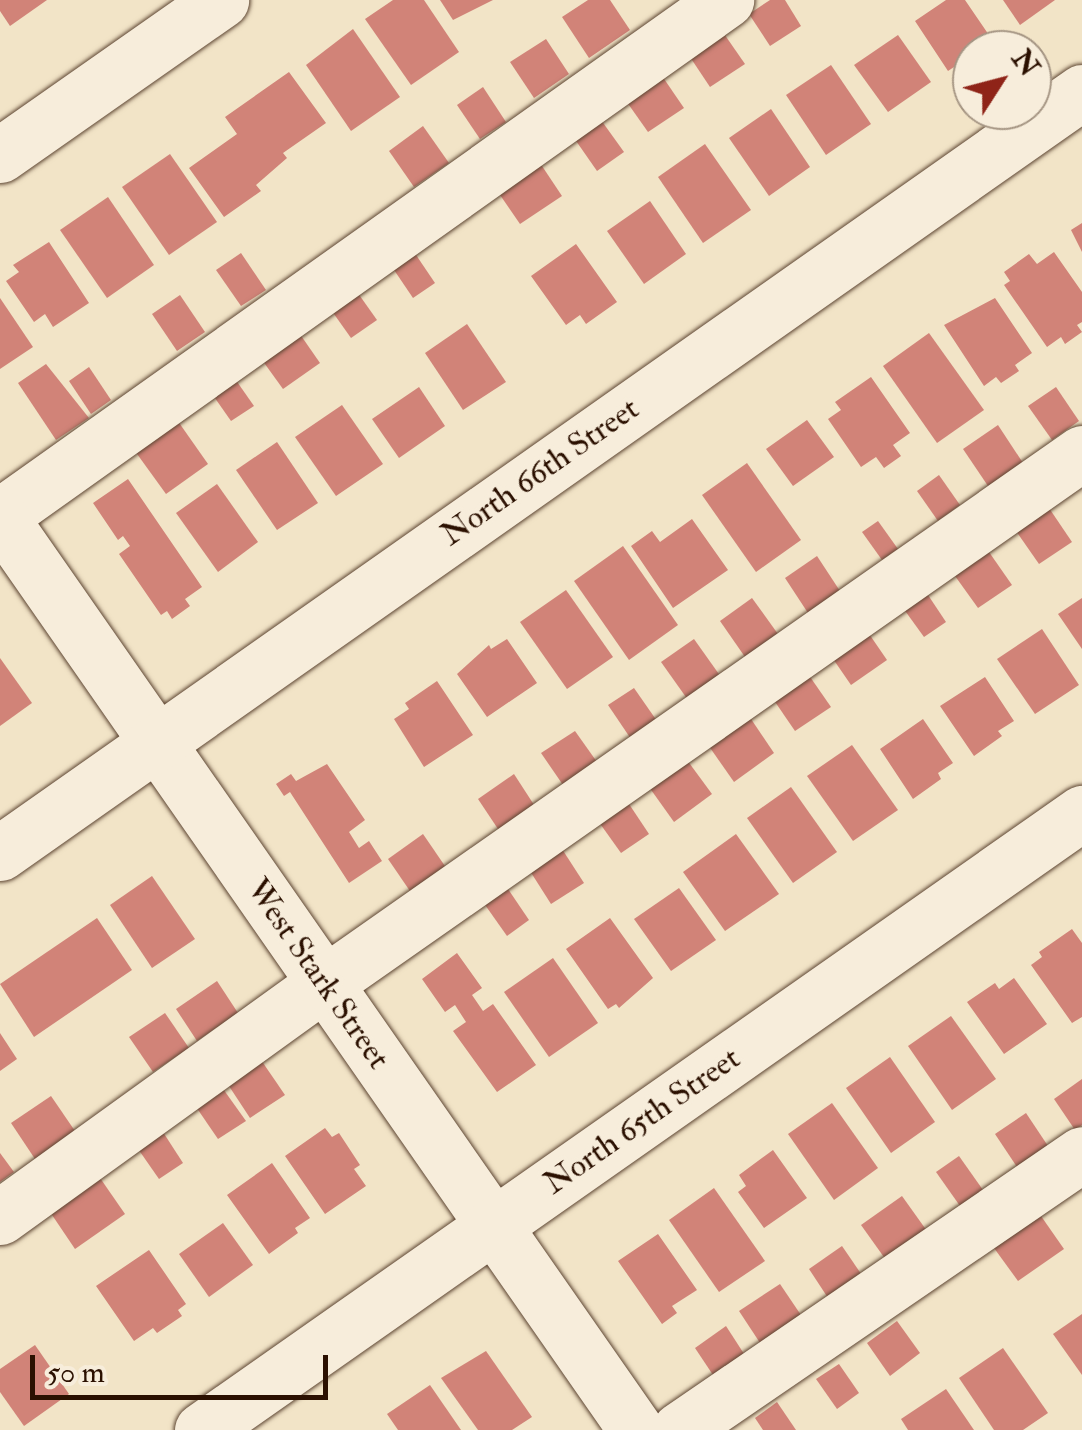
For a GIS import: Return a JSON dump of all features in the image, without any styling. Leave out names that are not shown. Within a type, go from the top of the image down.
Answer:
[{"type":"street","points":[[0,156],[221,0]]},
{"type":"street","points":[[0,517],[726,0]]},
{"type":"street","name":"North 66th Street","points":[[0,854],[1082,92]]},
{"type":"street","points":[[0,1217],[325,983],[1082,453]]},
{"type":"street","name":"West Stark Street","points":[[0,517],[636,1430]]},
{"type":"street","name":"North 65th Street","points":[[202,1430],[1082,812]]},
{"type":"street","points":[[679,1430],[1082,1154]]},
{"type":"building","points":[[0,0],[47,0],[10,26],[0,11]]},
{"type":"building","points":[[393,0],[424,0],[459,52],[411,85],[365,19]]},
{"type":"building","points":[[440,0],[493,0],[453,20]]},
{"type":"building","points":[[588,0],[610,0],[630,30],[589,58],[562,17]]},
{"type":"building","points":[[770,0],[785,0],[801,26],[770,46],[749,14]]},
{"type":"building","points":[[946,0],[965,0],[985,30],[952,30],[952,68],[948,71],[915,21]]},
{"type":"building","points":[[1003,0],[1055,0],[1020,25]]},
{"type":"building","points":[[720,28],[745,64],[710,87],[686,51]]},
{"type":"building","points":[[353,29],[400,97],[351,131],[306,65]]},
{"type":"building","points":[[898,35],[931,82],[888,112],[854,65]]},
{"type":"building","points":[[546,39],[569,74],[534,98],[510,62]]},
{"type":"building","points":[[831,65],[871,124],[826,155],[786,95]]},
{"type":"building","points":[[289,72],[326,123],[283,153],[287,158],[256,185],[261,191],[224,217],[189,168],[237,134],[225,117]]},
{"type":"building","points":[[660,73],[684,108],[648,132],[624,98]]},
{"type":"building","points":[[483,87],[506,122],[480,139],[457,105]]},
{"type":"building","points":[[771,109],[810,167],[769,196],[729,138]]},
{"type":"building","points":[[601,120],[624,152],[597,171],[574,138]]},
{"type":"building","points":[[423,126],[449,163],[414,187],[389,151]]},
{"type":"building","points":[[705,144],[751,210],[703,243],[658,177]]},
{"type":"building","points":[[170,154],[217,222],[169,255],[122,187]]},
{"type":"building","points":[[540,163],[562,196],[520,224],[498,192]]},
{"type":"building","points":[[108,197],[154,265],[107,298],[60,230]]},
{"type":"building","points":[[650,201],[686,254],[644,284],[607,231]]},
{"type":"building","points":[[1082,223],[1082,252],[1071,230]]},
{"type":"building","points":[[49,242],[89,303],[53,327],[45,314],[34,322],[6,281],[19,272],[13,265]]},
{"type":"building","points":[[576,244],[617,302],[586,324],[580,315],[566,325],[531,276]]},
{"type":"building","points":[[412,249],[435,283],[413,298],[390,264]]},
{"type":"building","points":[[1054,252],[1082,292],[1082,322],[1077,325],[1082,332],[1065,344],[1061,337],[1047,347],[1004,285],[1010,281],[1004,272],[1029,254],[1037,264]]},
{"type":"building","points":[[241,253],[266,290],[241,306],[216,270]]},
{"type":"building","points":[[355,289],[377,320],[351,338],[329,307]]},
{"type":"building","points":[[180,295],[205,332],[177,351],[152,314]]},
{"type":"building","points":[[0,298],[33,347],[0,369]]},
{"type":"building","points":[[995,298],[1032,353],[1015,365],[1019,371],[1001,383],[996,377],[984,386],[944,325]]},
{"type":"building","points":[[467,324],[506,382],[463,410],[425,353]]},
{"type":"building","points":[[295,327],[320,363],[283,389],[257,353]]},
{"type":"building","points":[[929,333],[984,410],[937,443],[883,366]]},
{"type":"building","points":[[46,364],[89,418],[56,440],[18,383]]},
{"type":"building","points":[[89,367],[111,400],[91,414],[69,381]]},
{"type":"building","points":[[233,376],[254,406],[231,421],[210,391]]},
{"type":"building","points":[[871,377],[910,433],[893,445],[901,456],[884,468],[876,457],[861,467],[828,419],[841,410],[835,402]]},
{"type":"building","points":[[419,387],[445,426],[399,458],[372,419]]},
{"type":"building","points":[[1056,387],[1079,421],[1052,440],[1028,406]]},
{"type":"building","points":[[342,405],[383,464],[336,496],[295,437]]},
{"type":"building","points":[[175,417],[208,464],[166,494],[132,447]]},
{"type":"building","points":[[807,420],[834,457],[793,486],[766,449]]},
{"type":"building","points":[[998,425],[1023,463],[988,486],[963,449]]},
{"type":"building","points":[[277,442],[318,503],[277,530],[236,470]]},
{"type":"building","points":[[747,463],[801,540],[756,572],[702,495]]},
{"type":"building","points":[[939,475],[960,505],[938,521],[917,491]]},
{"type":"building","points":[[128,479],[202,587],[185,599],[190,606],[172,619],[167,611],[161,615],[119,554],[130,546],[123,536],[118,540],[93,503]]},
{"type":"building","points":[[217,484],[258,542],[218,572],[176,513]]},
{"type":"building","points":[[1049,508],[1072,542],[1039,564],[1016,531]]},
{"type":"building","points":[[692,519],[728,570],[673,608],[631,546],[652,531],[660,542]]},
{"type":"building","points":[[878,521],[898,549],[882,560],[862,532]]},
{"type":"building","points":[[623,546],[678,625],[629,660],[574,581]]},
{"type":"building","points":[[989,552],[1012,585],[978,608],[955,576]]},
{"type":"building","points":[[817,556],[840,591],[808,613],[785,578]]},
{"type":"building","points":[[566,590],[613,657],[567,689],[520,622]]},
{"type":"building","points":[[926,592],[946,622],[924,637],[903,608]]},
{"type":"building","points":[[752,598],[778,634],[745,657],[720,621]]},
{"type":"building","points":[[1082,598],[1082,649],[1058,614]]},
{"type":"building","points":[[865,628],[887,660],[851,685],[829,653]]},
{"type":"building","points":[[1042,629],[1079,685],[1035,714],[997,659]]},
{"type":"building","points":[[507,639],[537,683],[487,717],[457,674],[489,645],[491,649]]},
{"type":"building","points":[[694,639],[721,677],[688,700],[661,662]]},
{"type":"building","points":[[0,658],[32,703],[0,726]]},
{"type":"building","points":[[806,671],[831,707],[795,731],[771,696]]},
{"type":"building","points":[[985,677],[1014,721],[998,731],[1002,736],[974,756],[940,706]]},
{"type":"building","points":[[437,681],[473,735],[424,767],[394,719],[409,709],[405,703]]},
{"type":"building","points":[[634,688],[657,721],[631,739],[608,705]]},
{"type":"building","points":[[747,713],[774,753],[734,782],[706,742]]},
{"type":"building","points":[[923,719],[953,763],[938,773],[941,779],[913,799],[880,749]]},
{"type":"building","points":[[575,731],[597,762],[563,785],[541,753]]},
{"type":"building","points":[[852,745],[898,810],[853,841],[807,776]]},
{"type":"building","points":[[687,760],[712,794],[674,822],[649,787]]},
{"type":"building","points":[[327,764],[365,820],[349,832],[359,848],[369,841],[382,861],[349,883],[290,792],[284,796],[276,784],[291,774],[296,781]]},
{"type":"building","points":[[514,774],[538,811],[502,835],[478,799]]},
{"type":"building","points":[[791,787],[837,852],[793,883],[747,818]]},
{"type":"building","points":[[625,798],[649,834],[621,853],[596,818]]},
{"type":"building","points":[[423,834],[447,869],[412,894],[388,859]]},
{"type":"building","points":[[736,834],[779,894],[725,931],[683,872]]},
{"type":"building","points":[[562,849],[584,883],[551,904],[530,871]]},
{"type":"building","points":[[152,876],[195,939],[152,968],[110,905]]},
{"type":"building","points":[[506,886],[529,920],[507,936],[483,902]]},
{"type":"building","points":[[679,888],[716,940],[671,971],[634,919]]},
{"type":"building","points":[[97,918],[132,970],[34,1037],[0,984]]},
{"type":"building","points":[[610,918],[653,978],[619,1008],[616,1004],[608,1009],[566,949]]},
{"type":"building","points":[[1072,929],[1082,943],[1082,1017],[1072,1023],[1031,965],[1042,957],[1039,952]]},
{"type":"building","points":[[457,953],[482,988],[472,995],[483,1011],[493,1004],[536,1065],[497,1092],[453,1031],[466,1022],[455,1005],[445,1012],[422,979]]},
{"type":"building","points":[[553,958],[598,1023],[549,1057],[504,992]]},
{"type":"building","points":[[1014,978],[1047,1024],[1004,1054],[967,1002],[995,983],[999,989]]},
{"type":"building","points":[[217,981],[238,1013],[197,1041],[176,1009]]},
{"type":"building","points":[[165,1013],[189,1048],[153,1072],[129,1037]]},
{"type":"building","points":[[951,1016],[996,1079],[952,1110],[908,1046]]},
{"type":"building","points":[[0,1033],[17,1059],[0,1071]]},
{"type":"building","points":[[259,1057],[285,1095],[250,1118],[225,1080]]},
{"type":"building","points":[[890,1057],[935,1122],[891,1153],[846,1088]]},
{"type":"building","points":[[1082,1079],[1082,1125],[1075,1130],[1054,1099]]},
{"type":"building","points":[[221,1086],[246,1121],[218,1139],[194,1104]]},
{"type":"building","points":[[51,1096],[75,1131],[35,1159],[11,1123]]},
{"type":"building","points":[[832,1103],[878,1168],[834,1200],[788,1134]]},
{"type":"building","points":[[1026,1113],[1048,1146],[1017,1167],[995,1134]]},
{"type":"building","points":[[325,1128],[332,1137],[339,1133],[360,1165],[354,1169],[366,1186],[325,1214],[285,1156]]},
{"type":"building","points":[[161,1129],[183,1163],[159,1179],[136,1146]]},
{"type":"building","points":[[773,1150],[807,1198],[764,1228],[738,1192],[746,1186],[739,1175]]},
{"type":"building","points":[[0,1153],[14,1172],[0,1182]]},
{"type":"building","points":[[959,1156],[983,1190],[960,1206],[936,1172]]},
{"type":"building","points":[[272,1163],[310,1218],[295,1228],[298,1233],[269,1254],[227,1195]]},
{"type":"building","points":[[98,1175],[125,1214],[75,1249],[48,1209]]},
{"type":"building","points":[[714,1188],[765,1261],[719,1292],[669,1220]]},
{"type":"building","points":[[902,1196],[927,1231],[886,1260],[861,1225]]},
{"type":"building","points":[[1041,1216],[1064,1249],[1018,1281],[994,1248]]},
{"type":"building","points":[[223,1223],[253,1265],[209,1297],[179,1254]]},
{"type":"building","points":[[658,1234],[697,1290],[672,1306],[677,1313],[662,1324],[618,1261]]},
{"type":"building","points":[[842,1246],[866,1281],[832,1304],[809,1269]]},
{"type":"building","points":[[149,1250],[186,1304],[178,1310],[182,1316],[157,1333],[153,1328],[134,1341],[96,1286]]},
{"type":"building","points":[[780,1284],[805,1321],[764,1349],[739,1311]]},
{"type":"building","points":[[1082,1314],[1082,1375],[1053,1334]]},
{"type":"building","points":[[897,1321],[920,1353],[890,1376],[867,1343]]},
{"type":"building","points":[[726,1326],[748,1360],[717,1381],[695,1348]]},
{"type":"building","points":[[35,1345],[69,1394],[24,1426],[0,1392],[0,1369]]},
{"type":"building","points":[[1003,1348],[1048,1413],[1023,1430],[994,1430],[959,1378]]},
{"type":"building","points":[[486,1351],[532,1417],[512,1430],[478,1430],[441,1378]]},
{"type":"building","points":[[839,1364],[859,1393],[837,1409],[816,1379]]},
{"type":"building","points":[[430,1385],[461,1430],[398,1430],[387,1414]]},
{"type":"building","points":[[946,1389],[974,1430],[908,1430],[901,1419]]},
{"type":"building","points":[[777,1402],[796,1430],[763,1430],[755,1418]]}]
